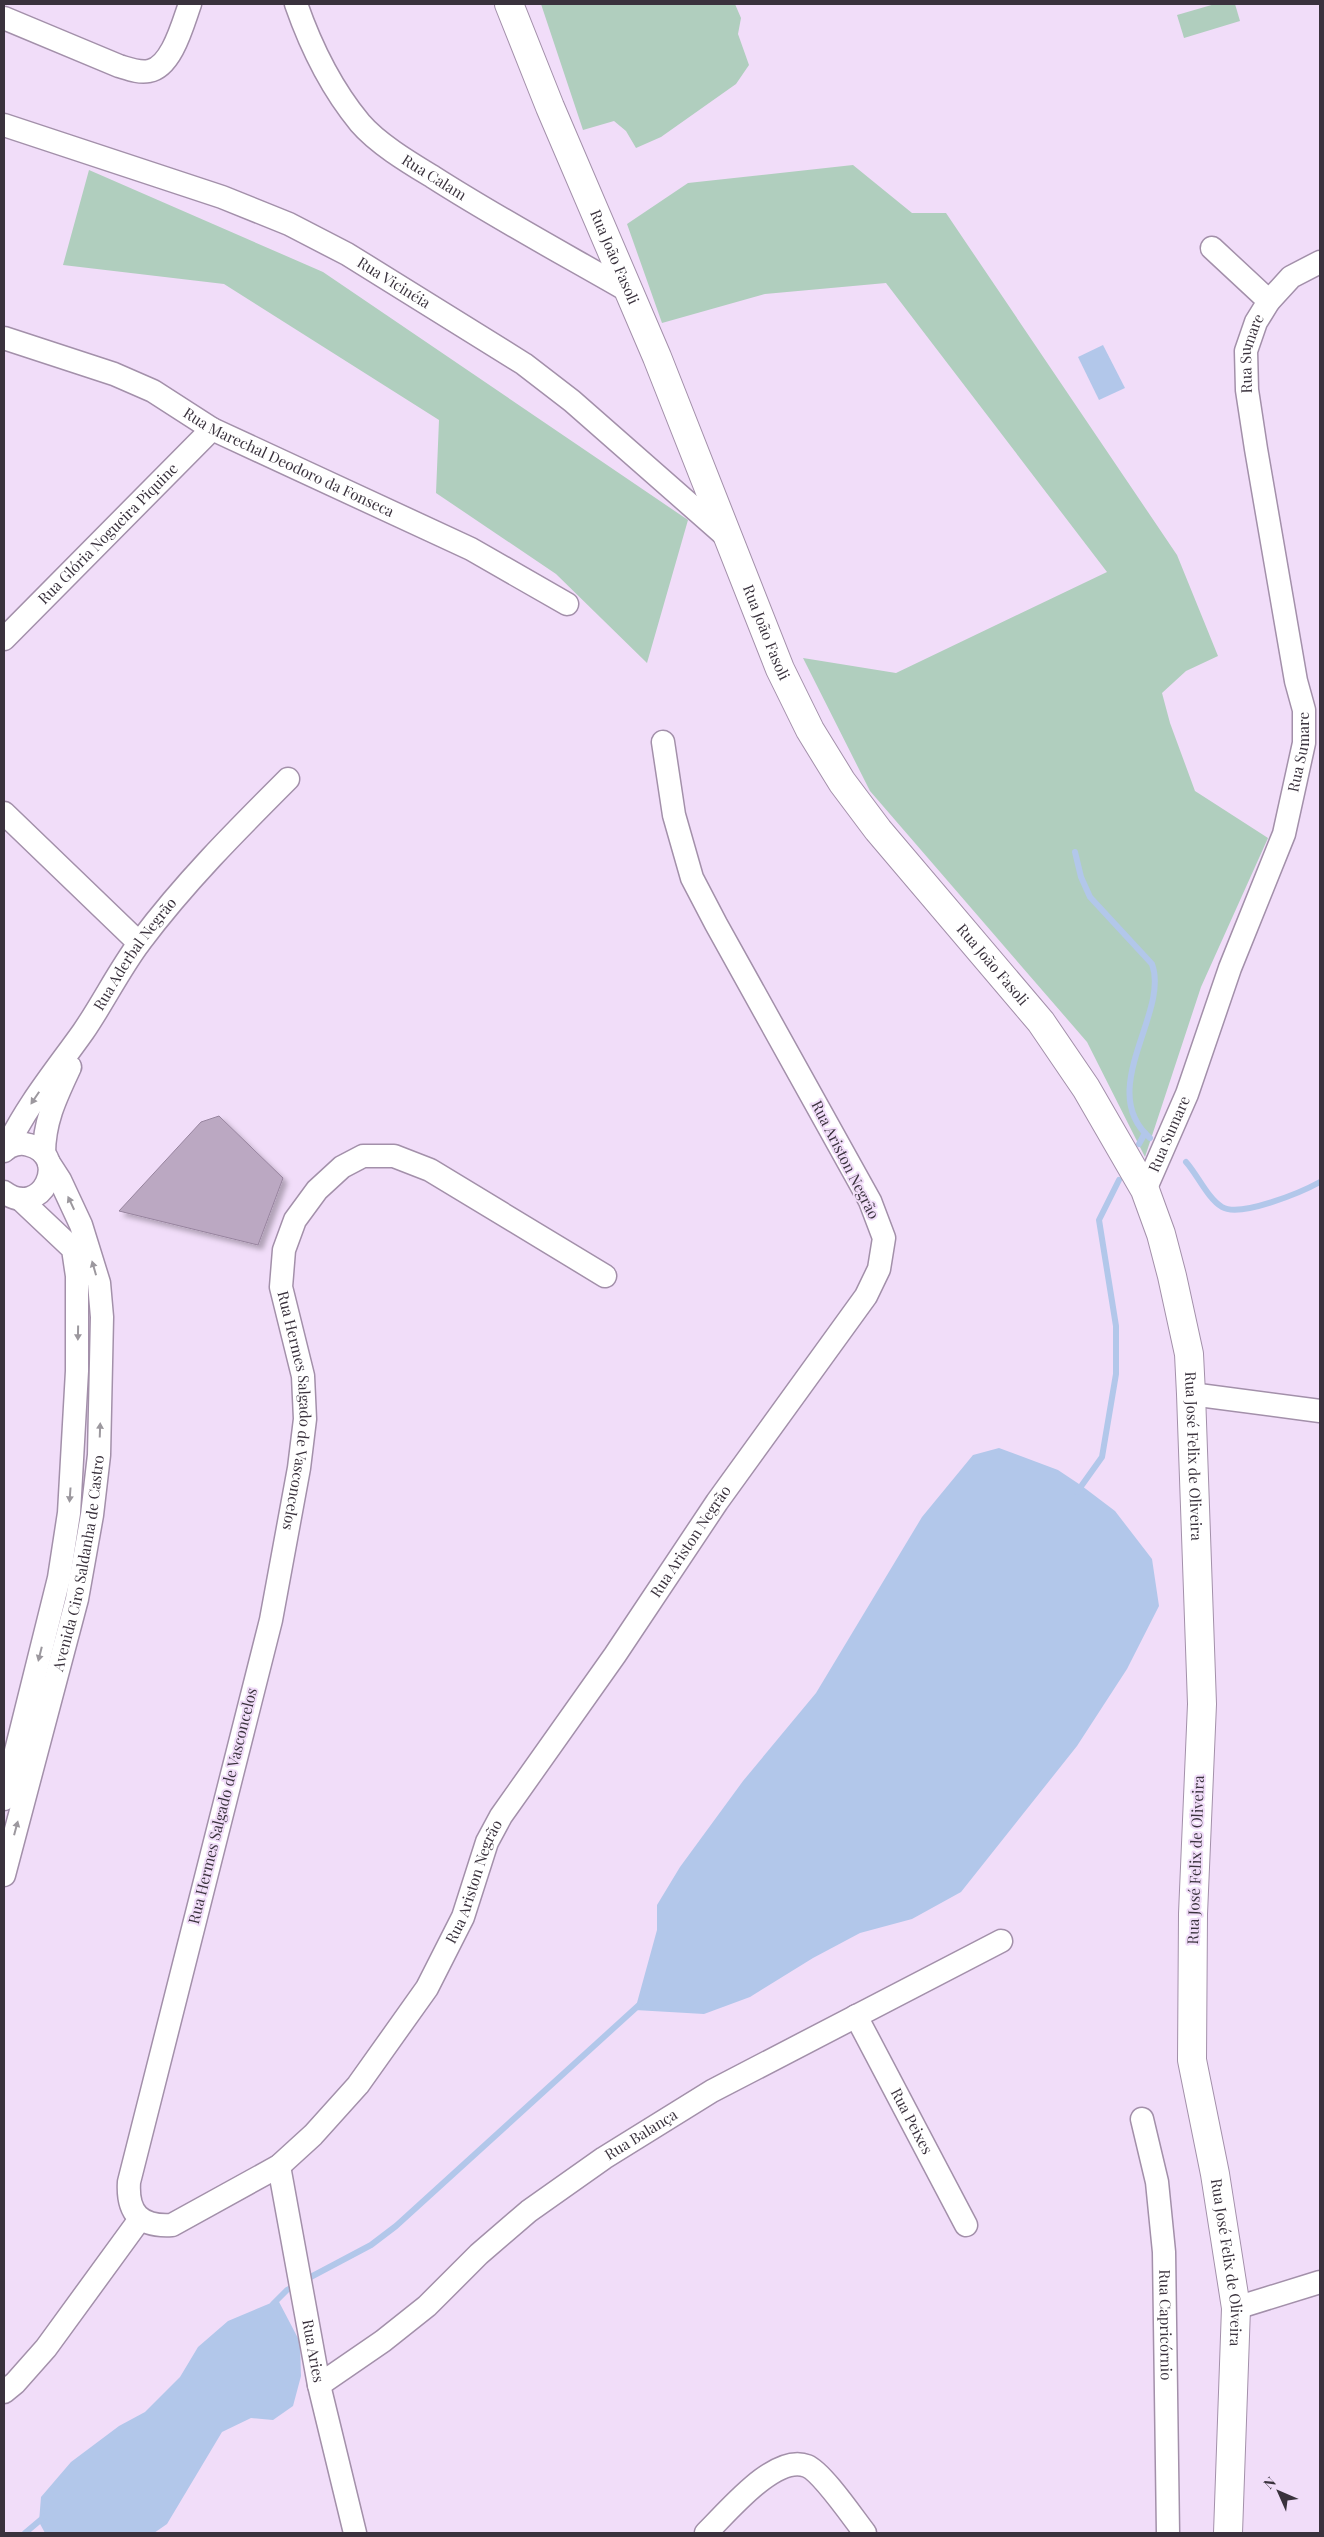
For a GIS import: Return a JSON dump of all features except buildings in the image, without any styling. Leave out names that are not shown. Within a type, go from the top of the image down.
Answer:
[{"type":"main road","name":"Rua João Fasoli","points":[[509,4],[560,132],[630,292],[730,539],[780,669],[810,730],[842,782],[878,830],[1042,1022],[1086,1088],[1145,1190]]},
{"type":"main road","name":"Rua José Felix de Oliveira","points":[[1145,1190],[1161,1234],[1172,1276],[1188,1354],[1191,1394],[1202,1704],[1194,1914],[1192,2060],[1213,2166],[1236,2308],[1228,2533]]},
{"type":"street","points":[[4,18],[119,66],[137,72],[151,71],[163,64],[171,52],[190,4]]},
{"type":"street","name":"Rua Calam","points":[[296,4],[310,43],[336,91],[362,125],[402,157],[460,194],[630,292]]},
{"type":"street","name":"Rua Vicinéia","points":[[4,125],[222,197],[289,224],[346,254],[524,364],[594,420],[730,539]]},
{"type":"street","points":[[1212,248],[1269,301]]},
{"type":"street","name":"Rua Sumare","points":[[1145,1190],[1187,1094],[1230,968],[1284,834],[1312,714],[1296,681],[1269,528],[1248,390],[1246,351],[1256,322],[1269,301],[1291,277],[1320,262]]},
{"type":"street","name":"Rua Marechal Deodoro da Fonseca","points":[[4,338],[114,374],[153,391],[212,429],[471,549],[567,604]]},
{"type":"street","name":"Rua Glória Nogueira Piquine","points":[[4,639],[212,429]]},
{"type":"street","name":"Rua Ariston Negrão","points":[[140,2218],[160,2226],[172,2226],[279,2166],[313,2135],[358,2085],[427,1988],[462,1916],[487,1842],[501,1816],[615,1655],[718,1502],[866,1296],[879,1269],[884,1238],[870,1201],[692,878],[674,815],[663,742]]},
{"type":"street","name":"Rua Aderbal Negrão","points":[[5,1150],[16,1127],[84,1030],[139,943],[179,894],[228,840],[288,779]]},
{"type":"street","points":[[4,813],[139,943]]},
{"type":"street","points":[[10,1197],[30,1198],[44,1188],[48,1181],[44,1132],[48,1114],[84,1030]]},
{"type":"street","points":[[5,1150],[15,1144],[26,1144],[36,1147],[47,1159]]},
{"type":"street","name":"Rua Hermes Salgado de Vasconcelos","points":[[140,2218],[128,2202],[128,2182],[271,1620],[299,1468],[305,1419],[303,1376],[282,1287],[284,1250],[295,1220],[317,1190],[342,1167],[363,1156],[394,1156],[430,1170],[605,1276]]},
{"type":"street","name":"Avenida Ciro Saldanha de Castro","points":[[4,1875],[86,1558],[99,1455],[102,1317],[98,1283],[87,1244],[70,1200],[47,1159]]},
{"type":"street","name":"Avenida Ciro Saldanha de Castro","points":[[4,1799],[59,1578],[69,1513],[77,1371],[78,1276],[73,1249],[10,1197]]},
{"type":"street","points":[[77,1371],[102,1370]]},
{"type":"street","points":[[1191,1394],[1320,1411]]},
{"type":"street","name":"Rua Balança","points":[[319,2385],[383,2341],[426,2306],[479,2254],[529,2211],[604,2158],[712,2091],[1002,1941]]},
{"type":"street","name":"Rua Peixes","points":[[856,2016],[966,2225]]},
{"type":"street","name":"Rua Capricórnio","points":[[1142,2119],[1157,2182],[1164,2252],[1168,2533]]},
{"type":"street","name":"Rua Aries","points":[[279,2166],[319,2385],[355,2533]]},
{"type":"street","points":[[4,2392],[15,2384],[46,2348],[140,2218]]},
{"type":"street","points":[[1236,2308],[1320,2282]]},
{"type":"street","points":[[706,2533],[754,2486],[787,2464],[808,2466],[820,2476],[865,2533]]},
{"type":"green space","points":[[541,4],[735,4],[741,18],[738,34],[749,65],[736,84],[661,137],[636,148],[626,131],[614,121],[583,130]]},
{"type":"green space","points":[[1215,4],[1235,4],[1240,21],[1184,38],[1177,15]]},
{"type":"green space","points":[[853,165],[912,213],[946,213],[1177,555],[1218,656],[1186,671],[1162,693],[1170,723],[1195,791],[1268,838],[1201,987],[1145,1157],[1087,1042],[870,791],[803,658],[896,673],[1107,572],[886,283],[765,294],[662,323],[627,224],[688,183]]},
{"type":"green space","points":[[89,170],[323,272],[688,520],[647,663],[556,574],[436,493],[439,420],[224,284],[63,265]]},
{"type":"water","points":[[1103,345],[1125,388],[1099,400],[1078,357]]},
{"type":"water","points":[[999,1448],[1058,1470],[1082,1486],[1115,1511],[1152,1559],[1159,1606],[1127,1669],[1077,1746],[961,1892],[912,1919],[860,1933],[813,1958],[750,1997],[704,2014],[635,2010],[657,1930],[657,1905],[680,1867],[743,1781],[816,1693],[922,1517],[973,1455]]},
{"type":"water","points":[[278,2300],[300,2342],[301,2376],[293,2406],[273,2420],[251,2418],[222,2432],[167,2524],[154,2533],[45,2533],[39,2522],[41,2497],[71,2462],[119,2426],[145,2412],[180,2377],[198,2347],[228,2321]]},
{"type":"waterway","points":[[1075,852],[1081,877],[1090,897],[1152,964],[1155,984],[1152,1005],[1131,1075],[1130,1097],[1135,1119],[1150,1138]]},
{"type":"waterway","points":[[1139,1144],[1145,1133]]},
{"type":"waterway","points":[[1186,1162],[1212,1198],[1222,1207],[1231,1209],[1256,1207],[1300,1192],[1320,1182]]},
{"type":"waterway","points":[[1077,1492],[1102,1457],[1116,1374],[1116,1326],[1099,1220],[1119,1180]]},
{"type":"waterway","points":[[305,2280],[371,2245],[396,2226],[639,2005]]},
{"type":"waterway","points":[[273,2304],[287,2290],[296,2285]]},
{"type":"waterway","points":[[25,2533],[44,2517]]}]
